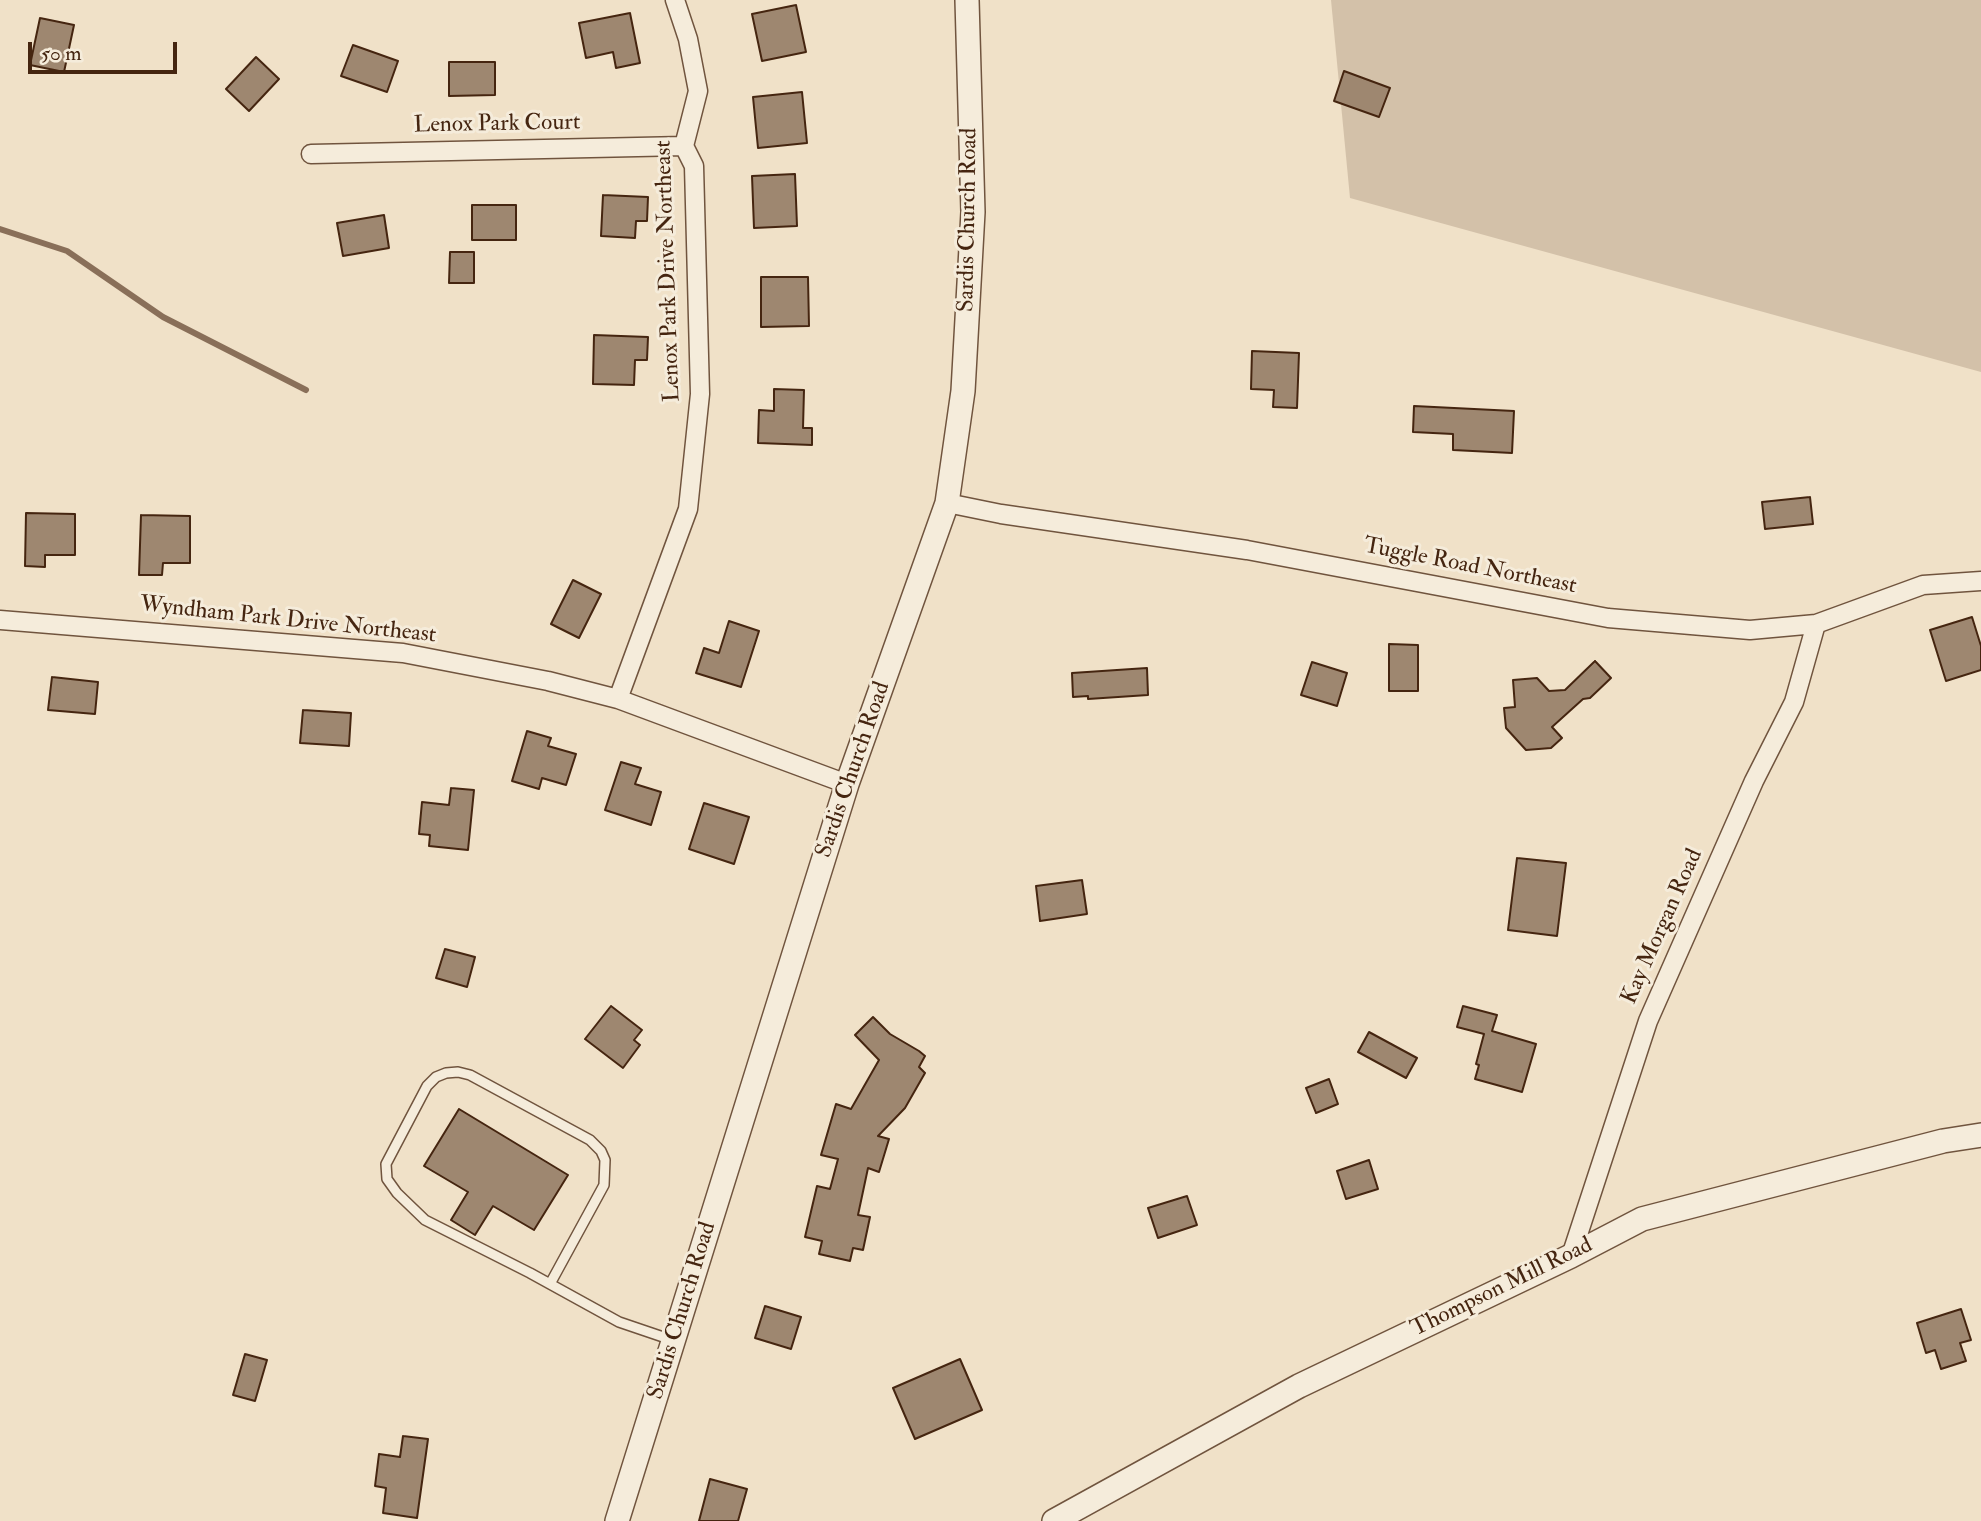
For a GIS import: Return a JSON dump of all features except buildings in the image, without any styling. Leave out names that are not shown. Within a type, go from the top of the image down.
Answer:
[{"type":"street","name":"Lenox Park Drive Northeast","points":[[618,699],[688,509],[700,394],[694,166],[684,146],[698,91],[688,39],[675,0]]},
{"type":"street","name":"Sardis Church Road","points":[[617,1521],[847,784],[947,503],[963,391],[973,212],[967,0]]},
{"type":"street","name":"Lenox Park Court","points":[[311,154],[684,146]]},
{"type":"street","name":"Tuggle Road Northeast","points":[[947,503],[1001,514],[1247,550],[1608,618],[1750,630],[1816,624],[1923,585],[1981,581]]},
{"type":"street","name":"Wyndham Park Drive Northeast","points":[[0,620],[403,653],[548,681],[618,699],[847,784]]},
{"type":"street","name":"Kay Morgan Road","points":[[1572,1256],[1648,1021],[1754,781],[1794,702],[1816,624]]},
{"type":"street","name":"Thompson Mill Road","points":[[1054,1521],[1299,1386],[1572,1256],[1642,1219],[1943,1141],[1981,1135]]},
{"type":"lane","points":[[550,1284],[604,1185],[605,1160],[601,1151],[590,1140],[470,1075],[458,1072],[436,1077],[426,1086],[386,1164],[387,1179],[397,1193],[425,1220],[619,1322],[674,1340]]},
{"type":"shaded area","points":[[1331,0],[1981,0],[1981,372],[1350,198]]},
{"type":"waterway","points":[[0,229],[67,251],[163,317],[306,390]]}]
